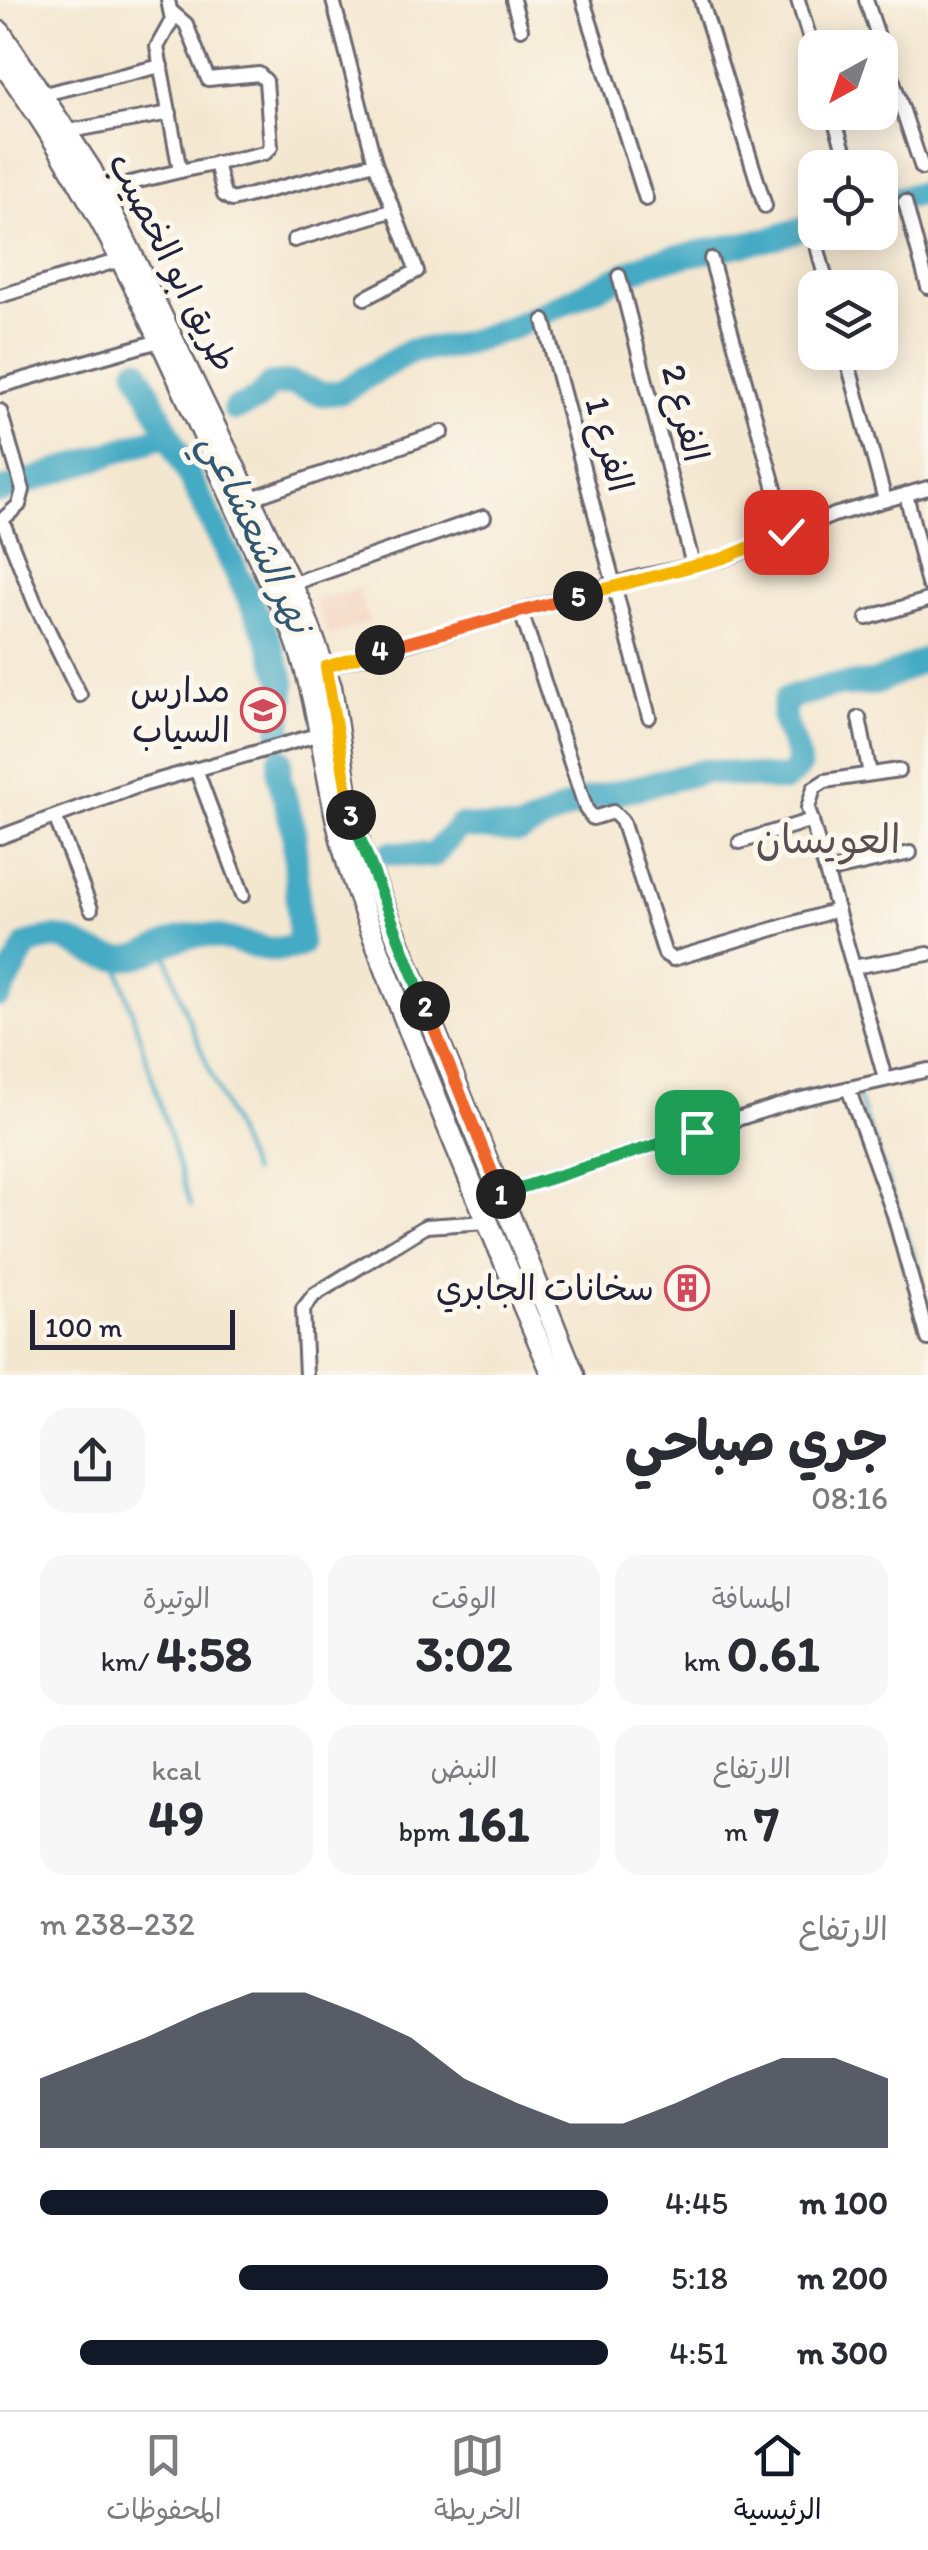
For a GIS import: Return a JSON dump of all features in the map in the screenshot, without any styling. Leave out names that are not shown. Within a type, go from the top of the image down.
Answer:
[{"type":"main road","name":"طريق ابو الخصيب","points":[[0,32],[70,131],[292,584],[326,667],[354,828],[398,964],[487,1222],[553,1375]]},
{"type":"main road","name":"طريق ابو الخصيب","points":[[0,60],[53,136],[120,260],[292,629],[307,666],[340,838],[574,1375]]},
{"type":"street","points":[[333,0],[375,162],[417,271],[365,298]]},
{"type":"street","points":[[513,0],[521,29]]},
{"type":"street","points":[[583,0],[646,200]]},
{"type":"street","points":[[701,0],[765,206]]},
{"type":"street","points":[[798,0],[807,30]]},
{"type":"street","points":[[866,0],[922,168]]},
{"type":"street","points":[[170,6],[172,20],[158,40],[180,171]]},
{"type":"street","points":[[101,190],[265,153],[272,147],[266,81],[260,74],[208,79],[186,24],[170,6]]},
{"type":"street","points":[[44,94],[161,66]]},
{"type":"street","points":[[70,131],[170,113]]},
{"type":"street","points":[[838,130],[844,150]]},
{"type":"street","points":[[216,163],[224,195],[232,200],[375,162]]},
{"type":"street","points":[[904,202],[928,288]]},
{"type":"street","points":[[294,240],[394,210]]},
{"type":"street","points":[[711,259],[786,532]]},
{"type":"street","points":[[0,296],[120,260]]},
{"type":"street","name":"الفرع 2","points":[[619,276],[693,565]]},
{"type":"street","name":"الفرع 1","points":[[544,320],[649,718]]},
{"type":"street","points":[[0,386],[160,341]]},
{"type":"street","points":[[850,370],[884,500]]},
{"type":"street","points":[[0,411],[23,490],[20,505],[2,520],[5,549],[80,696]]},
{"type":"street","points":[[252,498],[442,432]]},
{"type":"street","points":[[326,667],[616,584],[724,558],[786,532],[928,488]]},
{"type":"street","points":[[906,494],[928,584]]},
{"type":"street","points":[[292,584],[484,517]]},
{"type":"street","points":[[867,618],[928,600]]},
{"type":"street","points":[[521,612],[584,802],[593,818],[613,812],[622,821],[664,954],[672,959],[837,910]]},
{"type":"street","points":[[859,718],[870,774]]},
{"type":"street","points":[[0,837],[135,787],[320,734]]},
{"type":"street","points":[[196,769],[243,895]]},
{"type":"street","points":[[884,1078],[808,808],[814,788],[825,781],[899,770]]},
{"type":"street","points":[[56,819],[92,909]]},
{"type":"street","points":[[740,842],[812,820]]},
{"type":"street","points":[[826,872],[910,853]]},
{"type":"street","points":[[853,967],[928,954]]},
{"type":"street","points":[[498,1195],[848,1088],[928,1070]]},
{"type":"street","points":[[848,1088],[889,1200],[928,1340]]},
{"type":"street","points":[[306,1375],[304,1310],[314,1295],[426,1226],[487,1222]]},
{"type":"shaded area","points":[[358,589],[369,622],[329,636],[315,601]]},
{"type":"waterway","points":[[898,198],[928,192]]},
{"type":"waterway","points":[[235,409],[257,400],[270,385],[291,383],[323,394],[341,392],[410,351],[456,346],[513,327],[652,262],[798,230]]},
{"type":"waterway","name":"نهر الشعشاعي","points":[[137,369],[267,635],[284,683],[280,734]]},
{"type":"waterway","points":[[0,491],[169,434]]},
{"type":"waterway","points":[[390,853],[433,856],[460,826],[519,831],[582,801],[705,771],[785,780],[799,767],[784,718],[786,699],[831,686],[875,683],[928,658]]},
{"type":"waterway","name":"نهر الشعشاعي","points":[[0,995],[27,945],[43,940],[65,939],[114,958],[136,956],[179,939],[202,935],[262,948],[300,945],[294,833],[279,776],[280,759]]},
{"type":"waterway","points":[[163,944],[186,1013],[252,1173]]},
{"type":"waterway","points":[[116,959],[191,1206]]},
{"type":"waterway","points":[[856,1091],[920,1272]]},
{"type":"place","name":"مدارس السياب","points":[[263,710]]},
{"type":"place","name":"سخانات الجابري","points":[[687,1288]]},
{"type":"district","name":"العويسان","points":[[828,839]]},
{"type":"route","points":[[697,1132],[498,1195],[354,828],[326,667],[639,578],[724,558],[786,532]]}]
